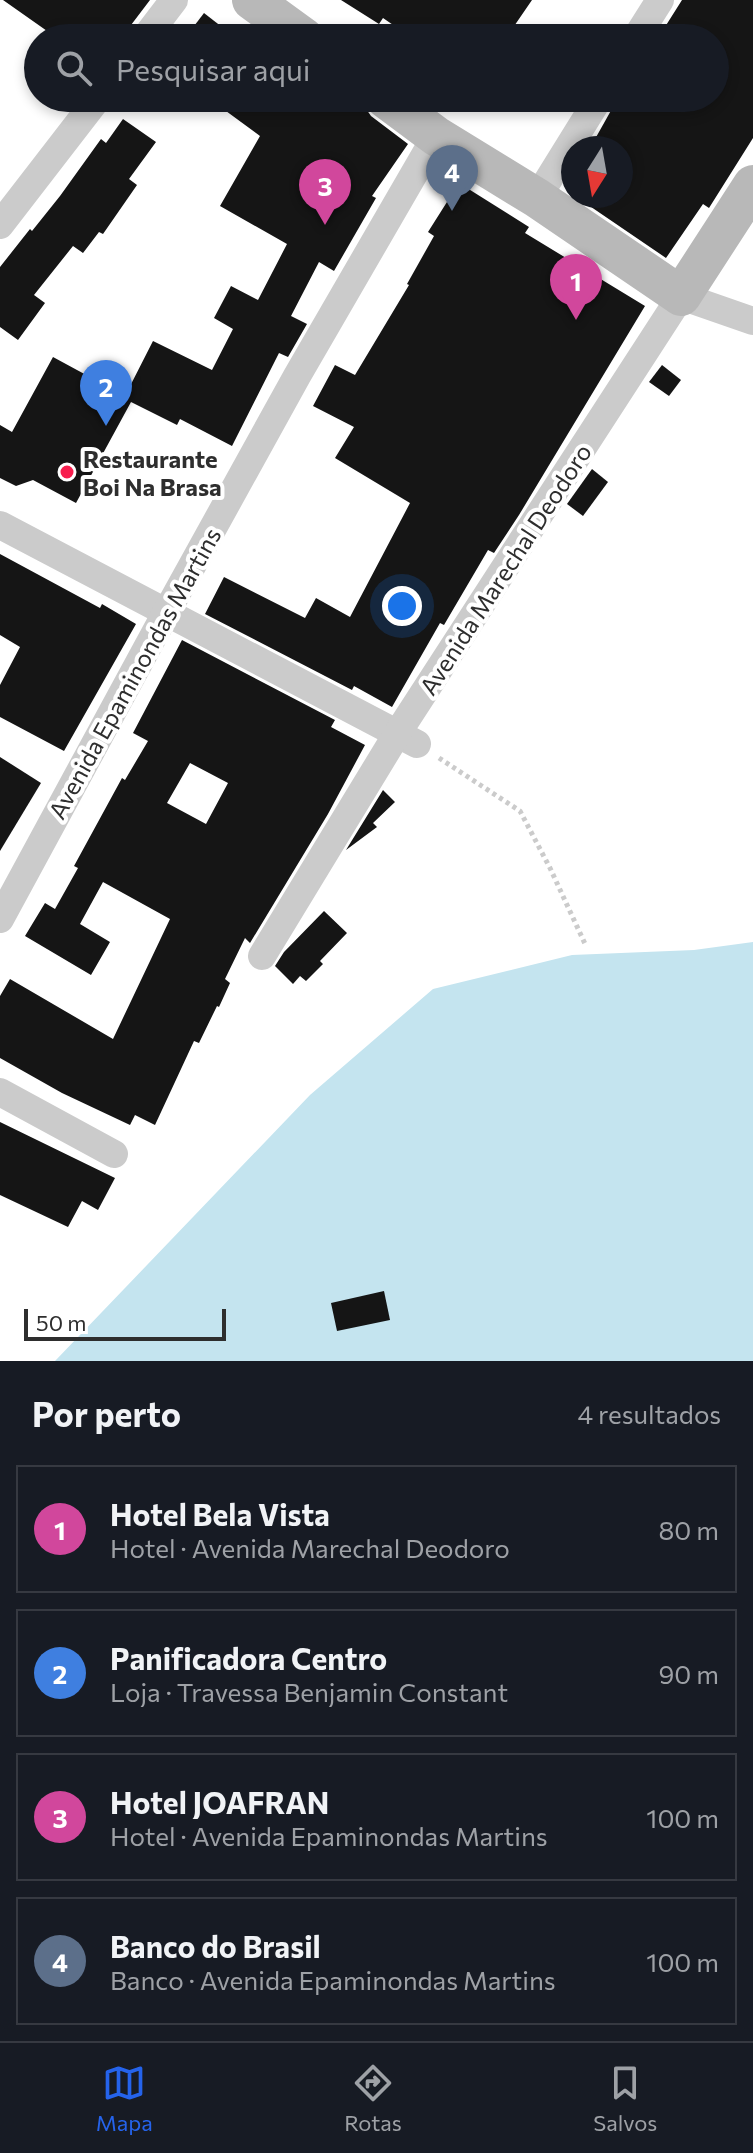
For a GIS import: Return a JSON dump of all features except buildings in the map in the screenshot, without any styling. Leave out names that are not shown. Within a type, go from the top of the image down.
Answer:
[{"type":"main road","points":[[252,0],[285,24]]},
{"type":"main road","points":[[404,112],[681,296]]},
{"type":"main road","name":"Avenida Marechal Deodoro","points":[[681,296],[753,185]]},
{"type":"street","points":[[156,24],[174,0]]},
{"type":"street","points":[[645,24],[660,0]]},
{"type":"street","points":[[0,225],[87,112]]},
{"type":"street","points":[[537,198],[590,112]]},
{"type":"street","name":"Avenida Epaminondas Martins","points":[[0,919],[297,376],[436,136]]},
{"type":"street","points":[[681,296],[753,321]]},
{"type":"street","name":"Avenida Marechal Deodoro","points":[[262,956],[407,739],[681,296]]},
{"type":"street","points":[[0,525],[407,739]]},
{"type":"street","points":[[0,1092],[114,1154]]},
{"type":"path","points":[[407,739],[520,811],[586,946]]},
{"type":"water","points":[[753,942],[753,1361],[55,1361],[310,1095],[433,989],[572,955],[694,950]]},
{"type":"place","name":"Banco do Brasil","points":[[452,211]]},
{"type":"place","name":"Hotel JOAFRAN","points":[[325,225]]},
{"type":"place","name":"Hotel Bela Vista","points":[[576,320]]},
{"type":"place","name":"Panificadora Centro","points":[[106,426]]},
{"type":"place","name":"Restaurante Boi Na Brasa","points":[[67,472]]}]
